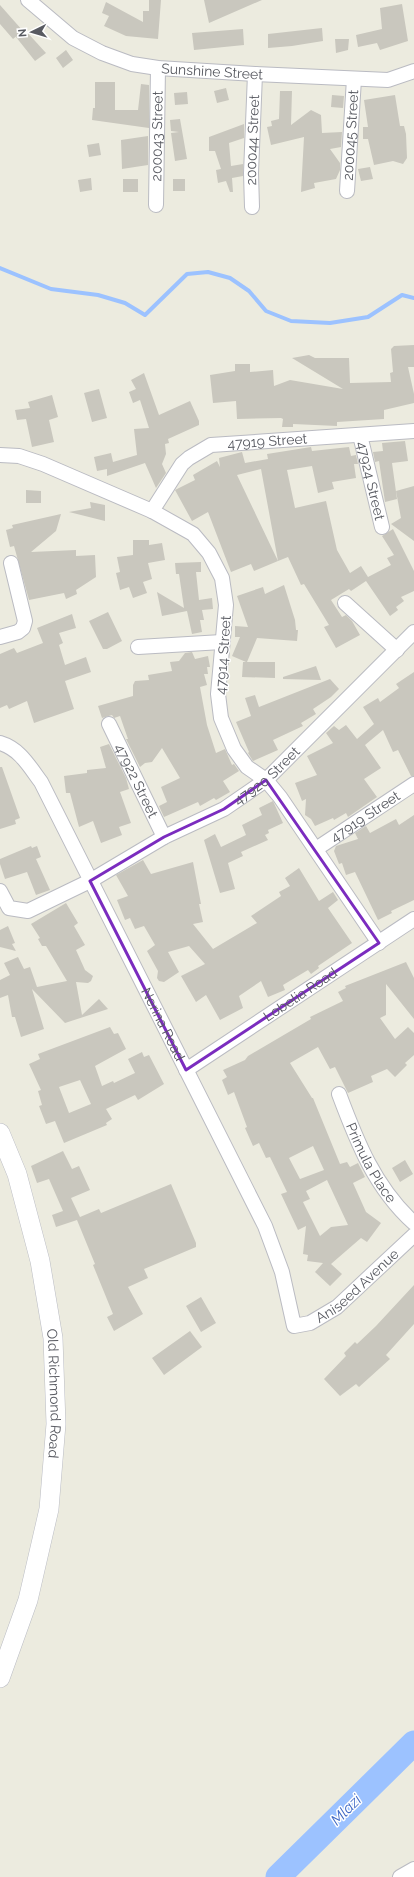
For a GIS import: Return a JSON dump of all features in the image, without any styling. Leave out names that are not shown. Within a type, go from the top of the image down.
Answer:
[{"type":"street","name":"Sunshine Street","points":[[28,0],[73,38],[102,53],[132,64],[158,68],[354,80],[388,80],[414,71]]},
{"type":"street","name":"200043 Street","points":[[156,205],[158,68]]},
{"type":"street","name":"200044 Street","points":[[252,207],[251,173],[255,74]]},
{"type":"street","name":"200045 Street","points":[[347,191],[354,80]]},
{"type":"street","name":"47919 Street","points":[[152,511],[182,464],[188,458],[211,445],[414,431]]},
{"type":"street","name":"47924 Street","points":[[360,435],[382,527]]},
{"type":"street","name":"47914 Street","points":[[0,455],[19,456],[43,464],[152,511],[193,534],[209,553],[222,578],[226,605],[218,694],[221,718],[234,749],[247,767],[266,780],[316,849],[379,942]]},
{"type":"street","points":[[0,637],[18,632],[23,628],[25,621],[11,563]]},
{"type":"street","points":[[345,603],[397,650]]},
{"type":"street","name":"47920 Street","points":[[0,891],[9,908],[28,911],[90,881],[164,837],[224,809],[266,780],[414,632]]},
{"type":"street","points":[[138,646],[222,642]]},
{"type":"street","name":"47922 Street","points":[[109,724],[164,837]]},
{"type":"street","name":"Nerina Road","points":[[0,743],[19,752],[41,782],[265,1226],[282,1272],[294,1326]]},
{"type":"street","name":"47919 Street","points":[[316,849],[414,784]]},
{"type":"street","name":"Lobelia Road","points":[[186,1070],[414,919]]},
{"type":"street","name":"Primula Place","points":[[339,1094],[354,1135],[383,1190],[397,1208],[414,1223]]},
{"type":"street","name":"Old Richmond Road","points":[[0,1133],[16,1174],[40,1261],[53,1338],[56,1424],[49,1509],[28,1600],[2,1667]]},
{"type":"street","name":"Aniseed Avenue","points":[[294,1326],[310,1322],[337,1307],[414,1235]]},
{"type":"street","points":[[400,1877],[414,1869]]},
{"type":"highlighted area","points":[[266,780],[379,943],[186,1070],[90,881],[164,837],[224,809]]},
{"type":"building","points":[[149,0],[161,0],[158,39],[126,36],[104,26],[109,16],[102,13],[106,2],[143,22],[143,11],[149,11]]},
{"type":"building","points":[[204,0],[262,0],[209,23]]},
{"type":"building","points":[[402,4],[408,41],[380,50],[377,43],[358,47],[356,35],[382,29],[380,8]]},
{"type":"building","points":[[0,5],[23,31],[13,39],[0,24]]},
{"type":"building","points":[[322,28],[323,41],[268,48],[268,34]]},
{"type":"building","points":[[243,29],[244,45],[194,50],[192,33]]},
{"type":"building","points":[[25,30],[46,53],[35,61],[16,37]]},
{"type":"building","points":[[335,39],[349,39],[348,50],[336,53]]},
{"type":"building","points":[[66,50],[73,60],[63,68],[56,58]]},
{"type":"building","points":[[95,82],[115,82],[115,110],[138,110],[141,84],[149,85],[149,128],[92,120],[93,108],[95,108]]},
{"type":"building","points":[[226,88],[229,100],[217,103],[214,91]]},
{"type":"building","points":[[280,91],[292,91],[291,125],[311,110],[321,115],[322,133],[342,132],[341,147],[330,149],[340,163],[340,170],[336,179],[314,183],[315,188],[301,192],[304,137],[271,145],[267,127],[272,126],[271,121],[279,119]]},
{"type":"building","points":[[187,92],[188,104],[175,105],[174,93]]},
{"type":"building","points":[[332,95],[344,96],[343,108],[331,107]]},
{"type":"building","points":[[395,95],[400,126],[404,126],[406,134],[407,158],[403,164],[393,161],[374,165],[368,139],[363,139],[363,127],[368,127],[364,100]]},
{"type":"building","points":[[180,119],[187,159],[175,161],[171,133],[179,132],[171,131],[170,120]]},
{"type":"building","points":[[244,124],[244,138],[229,143],[231,166],[243,164],[243,176],[232,178],[233,192],[230,192],[226,181],[218,183],[216,170],[221,169],[215,151],[209,151],[209,137]]},
{"type":"building","points":[[148,136],[148,165],[122,169],[121,140]]},
{"type":"building","points":[[99,143],[101,155],[89,157],[87,145]]},
{"type":"building","points":[[370,167],[373,179],[361,181],[358,169]]},
{"type":"building","points":[[91,178],[92,190],[80,192],[78,180]]},
{"type":"building","points":[[123,179],[138,179],[138,192],[123,192]]},
{"type":"building","points":[[173,179],[185,179],[185,191],[173,191]]},
{"type":"building","points":[[414,345],[414,367],[408,367],[414,394],[414,403],[384,410],[384,419],[337,422],[337,426],[293,424],[293,427],[282,427],[283,419],[281,418],[237,419],[236,401],[213,403],[210,375],[235,371],[235,364],[250,364],[250,372],[273,370],[274,386],[290,380],[343,389],[292,358],[309,355],[315,358],[349,358],[350,383],[391,382],[390,373],[393,372],[391,349],[394,346]]},
{"type":"building","points":[[144,373],[159,415],[190,401],[199,421],[199,425],[168,439],[169,443],[165,444],[166,454],[162,464],[166,473],[156,488],[145,463],[107,476],[107,469],[97,471],[94,457],[111,453],[113,462],[137,455],[134,429],[149,428],[140,400],[133,403],[129,392],[136,389],[131,380]]},
{"type":"building","points":[[99,389],[107,418],[92,422],[84,393]]},
{"type":"building","points":[[52,395],[58,417],[49,420],[54,442],[32,447],[26,419],[17,420],[15,410],[30,408],[28,402]]},
{"type":"building","points":[[405,441],[408,461],[392,463],[397,499],[385,502],[379,461],[375,462],[373,452],[383,451],[382,443]]},
{"type":"building","points":[[311,447],[312,451],[349,447],[351,456],[356,455],[358,464],[354,464],[356,478],[332,482],[334,489],[318,493],[312,466],[287,470],[295,508],[326,501],[337,550],[350,573],[361,566],[368,577],[391,565],[387,558],[394,555],[382,536],[393,529],[414,571],[414,591],[401,597],[404,601],[396,607],[398,610],[390,616],[366,581],[351,591],[349,589],[331,600],[342,617],[346,615],[352,621],[360,635],[336,648],[324,627],[329,625],[304,584],[301,585],[288,557],[254,571],[251,564],[231,572],[208,512],[192,521],[175,490],[195,480],[193,475],[217,461],[220,467],[219,458],[242,452],[245,463],[268,459],[267,454]],"holes":[[[261,469],[278,561],[237,475]]]},
{"type":"building","points":[[414,486],[414,541],[391,524],[401,518],[396,491]]},
{"type":"building","points":[[26,490],[41,491],[41,503],[26,503]]},
{"type":"building","points":[[90,502],[105,505],[105,521],[69,512],[91,508]]},
{"type":"building","points":[[61,514],[56,531],[31,552],[76,550],[76,556],[95,555],[96,577],[76,590],[77,594],[66,599],[64,593],[29,600],[14,546],[10,547],[6,530],[13,528],[12,525]]},
{"type":"building","points":[[133,540],[149,540],[149,545],[162,543],[165,560],[148,563],[152,579],[143,582],[147,593],[133,598],[129,587],[120,590],[116,573],[120,572],[117,557],[133,555]]},
{"type":"building","points":[[201,562],[201,572],[196,572],[199,600],[212,598],[213,609],[202,610],[204,620],[200,620],[202,632],[192,634],[187,611],[162,616],[157,592],[184,608],[179,574],[176,574],[175,563]]},
{"type":"building","points":[[284,585],[295,620],[296,630],[298,630],[297,641],[257,638],[247,662],[275,662],[275,678],[242,677],[243,662],[246,662],[232,656],[240,637],[235,637],[235,626],[248,627],[237,596],[263,587],[265,594]]},
{"type":"building","points":[[108,612],[122,641],[107,649],[103,649],[89,621]]},
{"type":"building","points":[[72,614],[76,628],[59,633],[63,643],[59,645],[65,665],[86,657],[91,672],[65,681],[74,709],[34,723],[27,701],[9,709],[7,705],[0,708],[0,654],[14,648],[17,653],[43,643],[37,628]]},
{"type":"building","points":[[192,652],[195,659],[208,656],[210,667],[207,667],[208,674],[204,674],[207,685],[200,687],[207,725],[216,753],[225,749],[232,765],[234,764],[239,771],[223,781],[230,792],[216,800],[214,798],[200,806],[198,802],[164,817],[159,806],[167,802],[161,787],[180,778],[162,748],[152,762],[145,763],[140,767],[126,739],[128,739],[120,716],[114,718],[112,715],[102,718],[98,706],[133,696],[133,685],[135,681],[149,680],[148,675],[172,671],[170,662],[179,661],[185,653]]},
{"type":"building","points":[[316,666],[321,680],[283,679],[283,677]]},
{"type":"building","points":[[414,672],[414,776],[411,776],[398,750],[393,752],[383,730],[365,745],[381,768],[364,779],[377,797],[348,817],[346,813],[334,820],[333,818],[315,826],[311,819],[305,815],[306,799],[302,801],[295,783],[317,775],[307,756],[333,743],[326,733],[334,726],[339,730],[346,725],[357,739],[374,724],[363,707],[378,698],[380,702],[399,688],[396,684]]},
{"type":"building","points":[[330,679],[339,689],[331,697],[313,709],[316,714],[301,723],[303,726],[273,740],[278,750],[253,761],[248,753],[249,752],[236,722],[251,716],[245,698],[255,695],[259,707]]},
{"type":"building","points":[[109,744],[126,778],[129,789],[120,792],[131,823],[119,827],[122,835],[101,843],[93,821],[79,827],[70,793],[66,793],[64,776],[87,773],[87,770],[106,768],[100,747]]},
{"type":"building","points":[[0,767],[2,767],[20,818],[15,820],[16,824],[0,829]]},
{"type":"building","points":[[273,801],[283,823],[268,830],[269,833],[265,835],[268,840],[241,852],[243,856],[228,863],[235,889],[220,893],[204,840],[215,834],[221,847],[246,835],[242,825],[262,815],[259,808]]},
{"type":"building","points":[[414,815],[414,900],[391,911],[392,913],[378,920],[355,872],[346,875],[342,863],[339,864],[334,851],[336,846],[358,839],[355,833],[366,826],[370,833],[396,819],[399,825]]},
{"type":"building","points":[[31,846],[32,848],[37,846],[41,857],[36,859],[50,890],[36,895],[27,872],[5,879],[0,864],[0,859]]},
{"type":"building","points":[[143,860],[151,874],[193,862],[203,922],[193,924],[213,949],[257,923],[251,916],[281,896],[279,892],[290,886],[285,878],[299,868],[319,901],[333,892],[338,900],[328,908],[352,943],[318,966],[319,968],[311,974],[308,970],[283,985],[285,990],[268,997],[261,981],[239,996],[243,1008],[220,1020],[206,995],[196,1002],[181,976],[205,964],[189,946],[168,952],[179,972],[164,982],[159,981],[157,978],[158,971],[147,951],[155,945],[144,926],[135,929],[130,918],[125,920],[117,900],[128,896],[116,875]]},
{"type":"building","points":[[66,903],[78,923],[74,926],[85,945],[76,950],[85,970],[93,976],[91,981],[88,983],[76,982],[82,1015],[99,999],[108,1009],[65,1023],[32,989],[44,1029],[21,1037],[15,1017],[12,1017],[8,995],[0,998],[0,980],[10,975],[4,963],[18,957],[24,969],[30,967],[37,987],[67,981],[46,946],[42,946],[38,939],[40,938],[31,924]]},
{"type":"building","points":[[8,926],[15,943],[12,944],[16,951],[0,947],[0,930]]},
{"type":"building","points":[[406,962],[414,978],[414,1019],[386,984],[386,1015],[380,1018],[395,1039],[408,1027],[414,1033],[414,1055],[405,1063],[407,1065],[395,1077],[387,1069],[371,1076],[373,1082],[348,1093],[335,1067],[330,1069],[318,1047],[290,1063],[313,1098],[340,1164],[347,1162],[350,1167],[358,1163],[365,1177],[353,1183],[366,1212],[381,1223],[367,1242],[361,1238],[331,1264],[342,1274],[330,1286],[315,1272],[323,1263],[307,1261],[308,1255],[303,1254],[306,1226],[298,1230],[281,1194],[287,1192],[270,1157],[266,1158],[259,1143],[253,1146],[245,1128],[247,1127],[234,1092],[228,1095],[222,1080],[227,1077],[223,1070],[245,1060],[248,1056],[311,1019],[310,1017],[343,1001],[338,992],[346,988],[345,986]],"holes":[[[313,1146],[324,1170],[300,1179],[289,1158]],[[327,1180],[348,1225],[331,1227],[320,1236],[303,1202],[310,1199],[306,1191]]]},
{"type":"building","points":[[110,1027],[114,1034],[118,1033],[126,1049],[95,1066],[102,1086],[113,1081],[114,1083],[135,1073],[128,1059],[142,1052],[144,1057],[149,1055],[164,1084],[138,1100],[135,1095],[106,1109],[112,1119],[106,1123],[107,1125],[64,1143],[55,1121],[46,1124],[39,1106],[42,1105],[38,1091],[41,1090],[29,1064],[40,1059],[38,1054]],"holes":[[[80,1080],[91,1104],[69,1113],[59,1087]]]},
{"type":"building","points":[[63,1151],[72,1169],[79,1166],[90,1190],[71,1198],[80,1217],[99,1209],[101,1213],[171,1184],[196,1243],[196,1247],[144,1269],[148,1278],[128,1287],[143,1314],[114,1331],[107,1317],[113,1314],[77,1220],[56,1227],[52,1215],[63,1211],[49,1179],[37,1183],[31,1166]]},
{"type":"building","points":[[405,1160],[413,1174],[400,1182],[392,1168]]},
{"type":"building","points":[[414,1285],[414,1324],[386,1355],[390,1359],[359,1387],[356,1384],[340,1396],[324,1379],[346,1356],[344,1353],[355,1342],[357,1344],[376,1326]]},
{"type":"building","points":[[201,1297],[216,1323],[201,1332],[186,1306]]},
{"type":"building","points":[[190,1331],[202,1347],[164,1375],[152,1358]]},
{"type":"waterway","points":[[0,268],[51,289],[98,295],[125,303],[145,315],[187,274],[208,272],[230,278],[249,291],[266,311],[291,321],[330,323],[368,317],[402,295],[414,298]]},
{"type":"waterway","name":"Mlazi","points":[[278,1877],[414,1743]]}]
